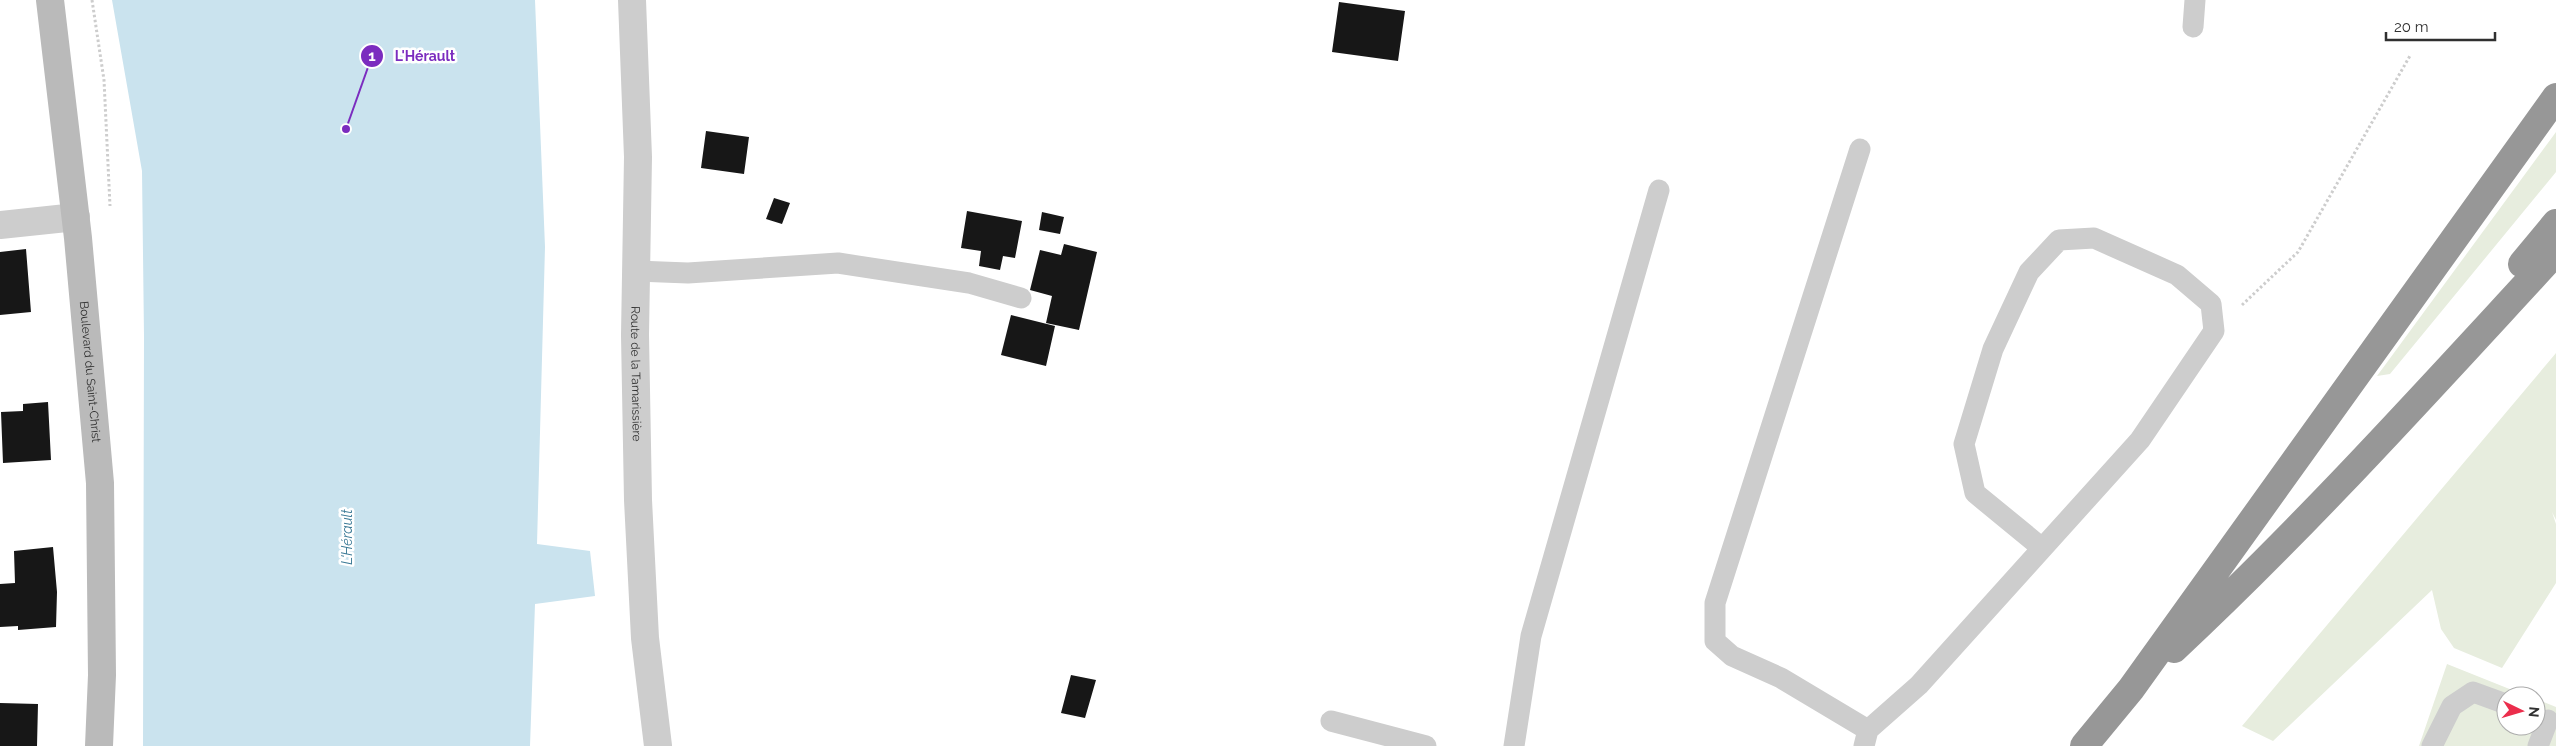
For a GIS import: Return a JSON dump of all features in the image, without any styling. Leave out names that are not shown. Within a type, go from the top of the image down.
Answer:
[{"type":"highway","points":[[2084,746],[2131,689],[2556,97]]},
{"type":"highway","points":[[2357,467],[2556,223]]},
{"type":"highway","points":[[2131,689],[2228,598],[2357,467],[2556,252]]},
{"type":"street","name":"Boulevard du Saint-Christ","points":[[50,0],[76,216],[100,483],[102,675],[99,746]]},
{"type":"street","name":"Route de la Tamarissière","points":[[632,0],[638,157],[635,335],[638,500],[645,638],[658,746]]},
{"type":"street","points":[[0,225],[76,216]]},
{"type":"lane","points":[[2193,27],[2195,0]]},
{"type":"lane","points":[[1860,149],[1715,602],[1715,640],[1732,656],[1781,678],[1866,738],[1920,685],[2140,440],[2214,332],[2211,304],[2177,275],[2094,238],[2059,240],[2029,272],[1992,349],[1964,444],[1975,493],[2042,548]]},
{"type":"lane","points":[[1514,746],[1531,636],[1658,190]]},
{"type":"lane","points":[[636,271],[688,273],[838,263],[969,283],[1021,298]]},
{"type":"lane","points":[[2432,746],[2452,706],[2473,692],[2496,700]]},
{"type":"lane","points":[[2538,746],[2547,720]]},
{"type":"lane","points":[[1331,721],[1426,746]]},
{"type":"path","points":[[2214,332],[2298,252],[2411,54]]},
{"type":"green space","points":[[2556,132],[2556,172],[2390,374],[2377,376]]},
{"type":"green space","points":[[2556,353],[2556,520],[2552,512],[2556,524],[2556,583],[2502,668],[2454,648],[2441,629],[2432,590],[2273,741],[2242,726]]},
{"type":"green space","points":[[2447,664],[2502,686],[2496,686],[2496,736],[2546,736],[2546,703],[2556,707],[2556,746],[2419,746]]},
{"type":"water","points":[[112,0],[535,0],[545,247],[537,544],[590,551],[595,596],[535,604],[530,746],[143,746],[144,336],[142,171]]},
{"type":"building","points":[[1339,2],[1405,11],[1398,61],[1332,52]]},
{"type":"building","points":[[706,131],[749,137],[744,174],[701,168]]},
{"type":"building","points":[[774,198],[790,203],[782,224],[766,219]]},
{"type":"building","points":[[967,211],[1022,221],[1015,258],[1003,256],[1000,270],[979,266],[981,251],[961,248]]},
{"type":"building","points":[[1042,212],[1064,217],[1060,234],[1039,230]]},
{"type":"building","points":[[1064,244],[1097,252],[1079,330],[1046,323],[1052,296],[1030,290],[1040,250],[1061,255]]},
{"type":"building","points":[[26,249],[31,312],[0,315],[0,252]]},
{"type":"building","points":[[1011,315],[1055,326],[1046,366],[1001,355]]},
{"type":"building","points":[[48,402],[51,460],[3,463],[1,412],[23,411],[23,404]]},
{"type":"building","points":[[53,547],[57,592],[56,627],[18,630],[18,626],[0,627],[0,584],[15,583],[14,551]]},
{"type":"building","points":[[1071,675],[1096,680],[1085,718],[1061,713]]},
{"type":"building","points":[[0,703],[38,704],[37,746],[0,746]]},
{"type":"place","name":"L'Hérault","points":[[346,129]]}]
